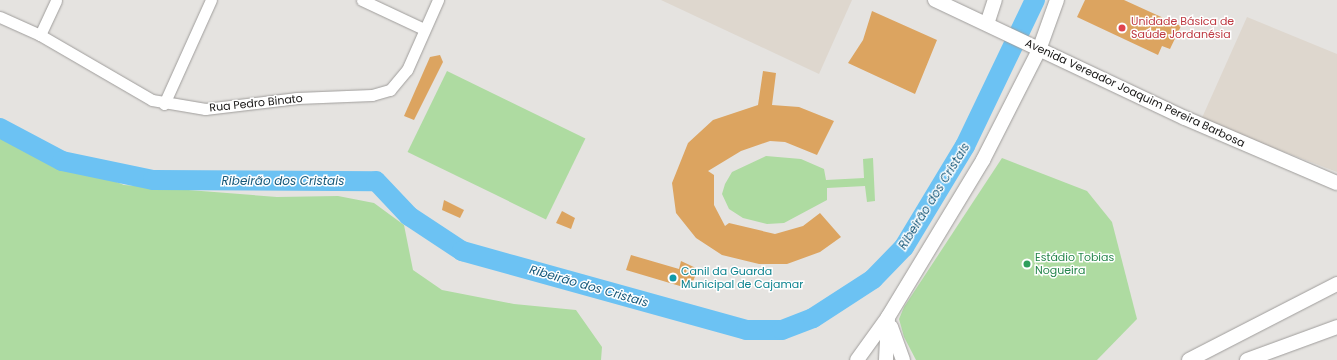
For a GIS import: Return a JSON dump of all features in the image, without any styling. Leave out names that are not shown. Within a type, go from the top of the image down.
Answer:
[{"type":"street","points":[[40,35],[56,0]]},
{"type":"street","points":[[164,104],[212,0]]},
{"type":"street","points":[[362,0],[424,29]]},
{"type":"street","name":"Rua Pedro Binato","points":[[0,17],[40,35],[135,92],[164,104],[205,109],[382,93],[403,78],[438,0]]},
{"type":"street","name":"Avenida Vereador Joaquim Pereira Barbosa","points":[[935,0],[1036,49],[1337,183]]},
{"type":"street","points":[[987,24],[995,0]]},
{"type":"street","points":[[857,360],[889,319],[984,160],[1036,49],[1057,0]]},
{"type":"street","points":[[1189,360],[1337,284]]},
{"type":"street","points":[[886,360],[889,319]]},
{"type":"street","points":[[889,319],[903,360]]},
{"type":"street","points":[[1247,360],[1337,326]]},
{"type":"shaded area","points":[[661,0],[852,0],[819,74]]},
{"type":"shaded area","points":[[1247,17],[1337,54],[1337,172],[1201,120]]},
{"type":"green space","points":[[447,71],[585,139],[546,219],[408,152]]},
{"type":"green space","points":[[0,135],[124,185],[277,197],[338,196],[374,203],[404,225],[413,270],[442,290],[514,304],[576,310],[602,347],[601,360],[0,360]]},
{"type":"green space","points":[[766,156],[801,159],[824,169],[826,180],[864,178],[863,159],[873,158],[875,201],[867,202],[865,186],[827,188],[827,200],[784,223],[767,224],[743,218],[729,209],[722,194],[725,184],[732,172]]},
{"type":"green space","name":"Estádio Tobias Nogueira","points":[[1002,158],[1087,191],[1112,222],[1137,319],[1097,360],[916,360],[904,337],[899,319],[904,307]]},
{"type":"building","name":"Unidade Básica de Saúde Jordanésia","points":[[1085,0],[1124,0],[1181,26],[1170,49],[1162,46],[1158,55],[1077,17]]},
{"type":"building","points":[[872,11],[937,40],[915,94],[848,63],[863,40]]},
{"type":"building","points":[[440,55],[443,62],[414,120],[404,116],[430,57]]},
{"type":"building","points":[[763,71],[776,73],[772,105],[799,107],[834,121],[817,155],[785,142],[770,141],[741,151],[708,171],[714,175],[714,205],[725,226],[729,223],[775,234],[803,226],[820,213],[841,237],[820,252],[787,264],[759,264],[722,255],[696,238],[676,213],[672,183],[688,143],[713,120],[758,105]]},
{"type":"building","points":[[444,200],[464,210],[460,218],[442,210]]},
{"type":"building","points":[[562,211],[575,218],[571,229],[556,223]]},
{"type":"building","name":"Canil da Guarda Municipal de Cajamar","points":[[631,255],[679,269],[681,261],[698,269],[690,289],[626,270]]},
{"type":"waterway","name":"Ribeirão dos Cristais","points":[[0,128],[62,161],[153,180],[376,181],[409,216],[462,251],[746,330],[782,330],[813,318],[873,279],[904,247],[965,146],[1035,0]]},
{"type":"place","name":"Unidade Básica de Saúde Jordanésia","points":[[1122,28]]},
{"type":"place","name":"Estádio Tobias Nogueira","points":[[1027,264]]},
{"type":"place","name":"Canil da Guarda Municipal de Cajamar","points":[[673,278]]}]
